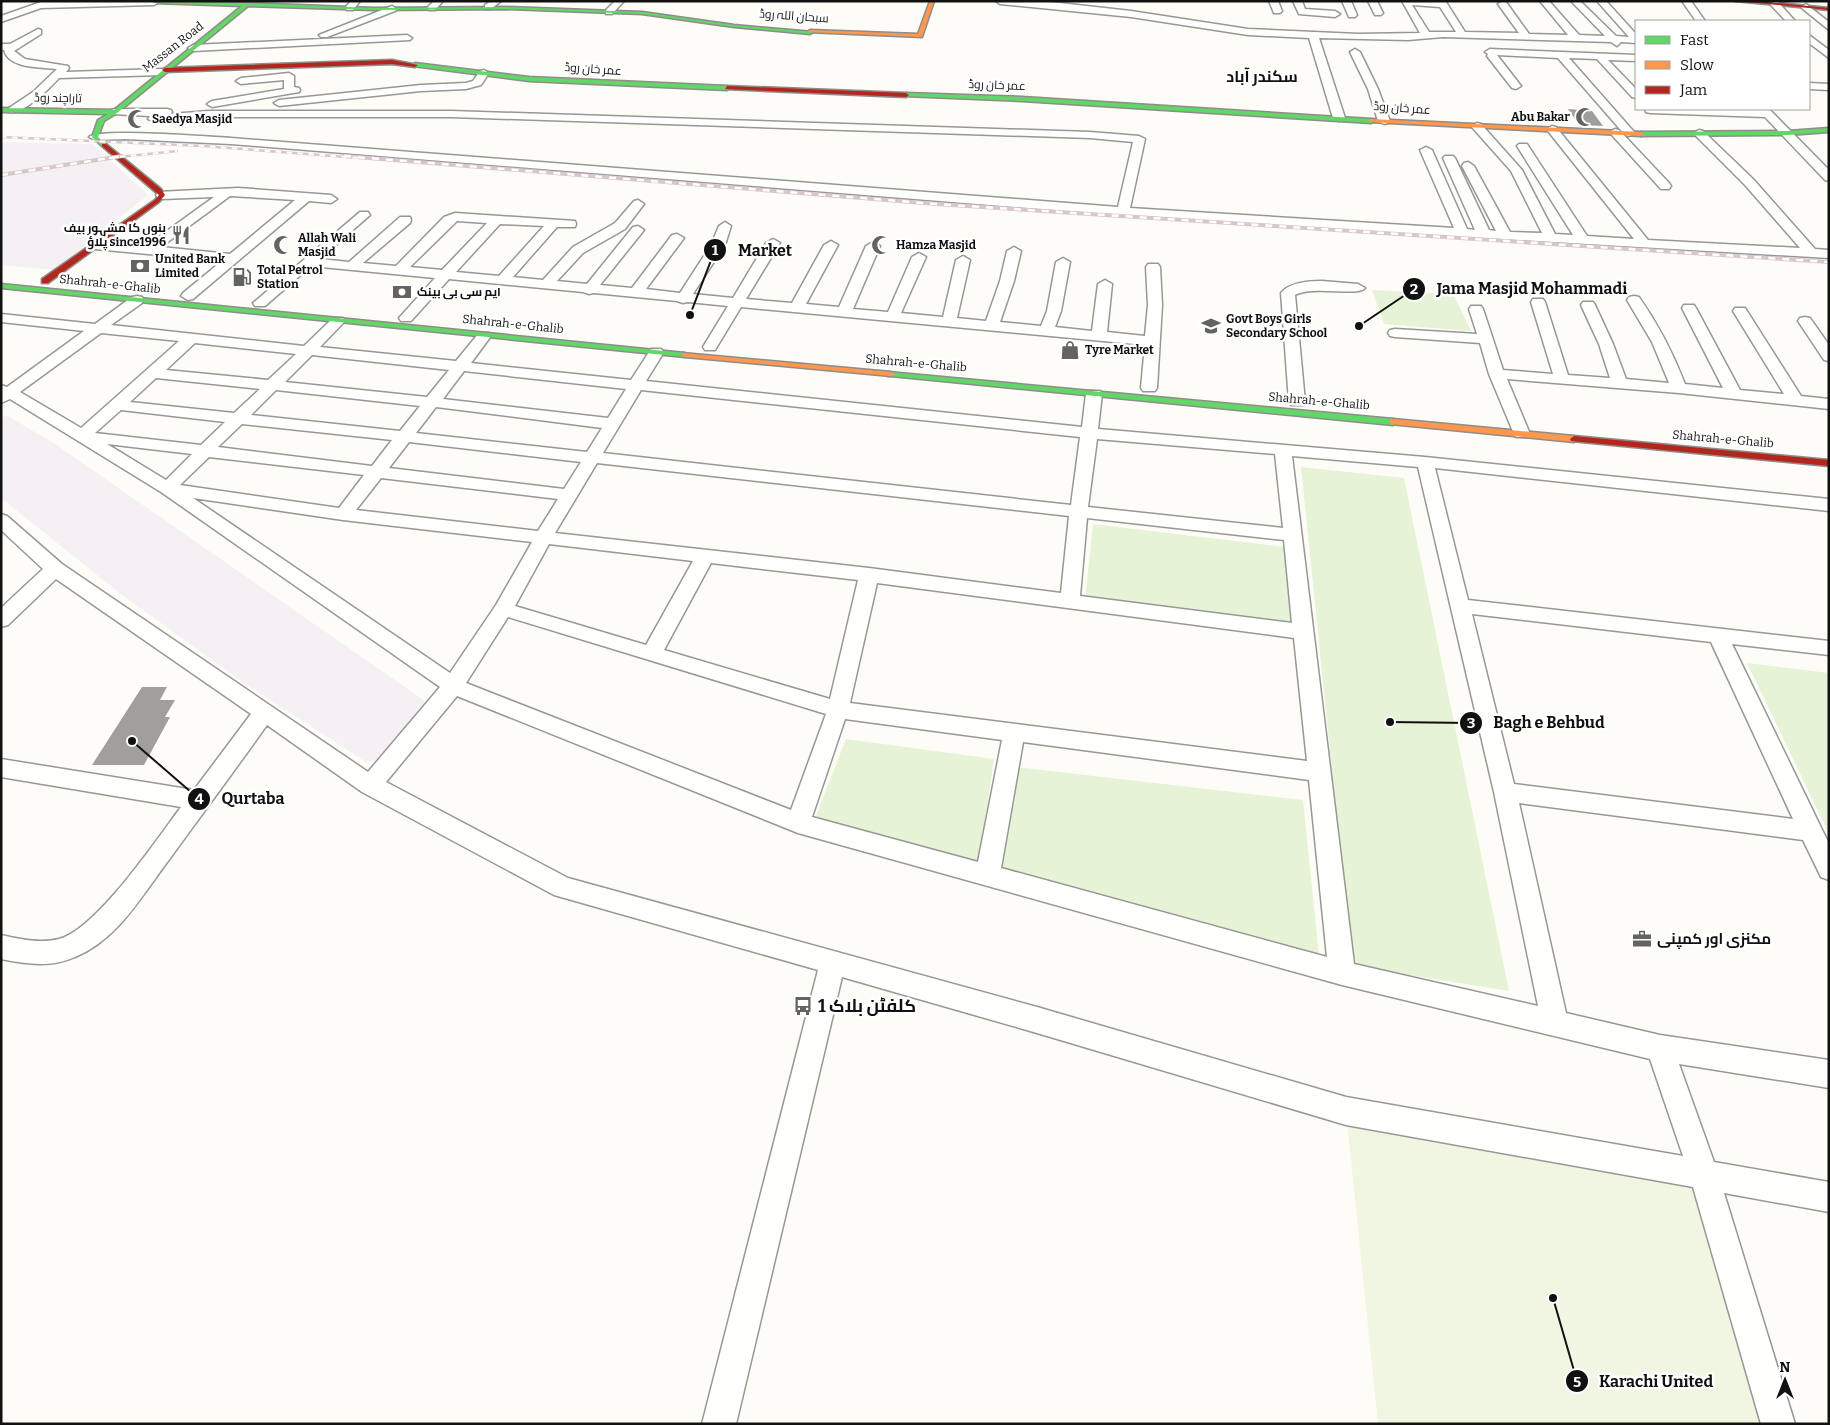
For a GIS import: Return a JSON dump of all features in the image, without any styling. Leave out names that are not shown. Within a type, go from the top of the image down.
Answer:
[{"type":"street","points":[[609,12],[620,1]]},
{"type":"street","name":"سبحان اللہ روڈ","points":[[155,2],[353,4],[392,9],[436,5],[493,4],[642,13],[734,26],[815,32],[920,36],[932,1]]},
{"type":"street","points":[[1000,1],[1062,4],[1232,25],[1248,32],[1358,36],[1462,34],[1526,36],[1575,42]]},
{"type":"street","points":[[1272,1],[1277,11]]},
{"type":"street","points":[[1297,1],[1302,12],[1335,14]]},
{"type":"street","points":[[1346,1],[1352,15]]},
{"type":"street","points":[[1372,1],[1378,14]]},
{"type":"street","points":[[1544,1],[1575,42]]},
{"type":"street","points":[[1575,1],[1623,50],[1635,53]]},
{"type":"street","points":[[1601,1],[1635,38]]},
{"type":"street","points":[[1686,1],[1700,20]]},
{"type":"street","points":[[1737,1],[1829,9]]},
{"type":"street","points":[[1,19],[41,5],[155,2]]},
{"type":"street","points":[[1426,35],[1406,2],[1443,4],[1462,34]]},
{"type":"street","name":"Massan Road","points":[[95,137],[101,120],[115,112],[248,4]]},
{"type":"street","points":[[1503,4],[1526,36]]},
{"type":"street","points":[[1775,4],[1790,20]]},
{"type":"street","points":[[1806,7],[1829,27]]},
{"type":"street","points":[[312,42],[317,37],[392,9]]},
{"type":"street","points":[[7,110],[38,94],[64,68],[22,62],[8,51],[12,46],[38,32]]},
{"type":"street","points":[[1313,35],[1339,118]]},
{"type":"street","points":[[193,48],[407,38]]},
{"type":"street","points":[[1512,54],[1504,43],[1635,39]]},
{"type":"street","points":[[1,47],[12,46]]},
{"type":"street","points":[[1813,46],[1829,55]]},
{"type":"street","points":[[1355,52],[1373,89],[1384,121]]},
{"type":"street","points":[[1493,57],[1565,60],[1635,53]]},
{"type":"street","points":[[1493,57],[1512,54],[1565,60],[1628,133]]},
{"type":"street","points":[[1599,56],[1635,94]]},
{"type":"street","points":[[1493,57],[1516,86]]},
{"type":"street","points":[[1815,60],[1829,61]]},
{"type":"street","name":"عمر خان روڈ","points":[[164,71],[392,62],[605,84],[1022,99],[1477,126],[1628,133],[1788,133],[1829,130]]},
{"type":"street","points":[[59,74],[164,71]]},
{"type":"street","points":[[209,114],[241,107],[421,88],[472,85],[476,84],[484,73]]},
{"type":"street","points":[[242,81],[289,76],[289,91]]},
{"type":"street","points":[[1810,86],[1829,87]]},
{"type":"street","points":[[115,112],[157,113],[302,89]]},
{"type":"street","name":"تاراچند روڈ","points":[[7,110],[115,112]]},
{"type":"street","points":[[1651,110],[1673,133]]},
{"type":"street","points":[[1708,110],[1766,111],[1829,177]]},
{"type":"street","points":[[157,113],[154,119],[209,114],[461,114],[1139,138],[1123,211]]},
{"type":"street","points":[[1477,126],[1516,170],[1550,237]]},
{"type":"street","points":[[1552,129],[1644,243]]},
{"type":"street","points":[[1615,132],[1664,186]]},
{"type":"street","points":[[1699,133],[1750,182],[1811,253]]},
{"type":"street","points":[[95,137],[125,136],[231,141],[895,195],[1484,234],[1829,254]]},
{"type":"street","points":[[95,137],[159,190],[162,195]]},
{"type":"street","points":[[1523,146],[1582,239]]},
{"type":"street","points":[[1426,150],[1462,232]]},
{"type":"street","points":[[1807,154],[1822,153]]},
{"type":"street","points":[[1449,158],[1484,234]]},
{"type":"street","points":[[1468,166],[1504,235]]},
{"type":"street","points":[[149,250],[228,192]]},
{"type":"street","points":[[45,281],[157,201],[162,195],[228,192],[331,199]]},
{"type":"street","points":[[188,296],[306,197]]},
{"type":"street","points":[[546,285],[578,250],[620,226],[638,204]]},
{"type":"street","points":[[260,303],[364,215]]},
{"type":"street","points":[[399,271],[452,218],[570,224]]},
{"type":"street","points":[[406,318],[497,219]]},
{"type":"street","points":[[352,266],[405,220]]},
{"type":"street","points":[[502,281],[554,223]]},
{"type":"street","points":[[683,299],[718,244],[725,226]]},
{"type":"street","points":[[589,290],[638,230]]},
{"type":"street","points":[[635,294],[677,238]]},
{"type":"street","points":[[710,347],[773,243]]},
{"type":"street","points":[[95,245],[233,258]]},
{"type":"street","points":[[796,309],[831,245]]},
{"type":"street","points":[[844,313],[873,246]]},
{"type":"street","points":[[992,326],[1007,281],[1014,251]]},
{"type":"street","points":[[892,318],[919,257]]},
{"type":"street","points":[[949,323],[963,260]]},
{"type":"street","points":[[308,262],[736,304],[1152,341]]},
{"type":"street","points":[[1046,331],[1054,310],[1063,262]]},
{"type":"street","points":[[1149,388],[1155,306],[1153,267]]},
{"type":"street","name":"Shahrah-e-Ghalib","points":[[1,277],[406,318],[1297,402],[1829,463]]},
{"type":"street","points":[[1099,336],[1105,284]]},
{"type":"street","name":"Shahrah-e-Ghalib","points":[[1,286],[484,336],[1094,394],[1829,454]]},
{"type":"street","points":[[1297,402],[1288,293],[1301,287],[1312,286],[1358,288]]},
{"type":"street","points":[[137,300],[4,393],[82,436],[167,488],[453,686],[798,823],[1342,973],[1660,1048],[1829,1074]]},
{"type":"street","points":[[1634,300],[1664,349],[1679,388]]},
{"type":"street","points":[[1538,302],[1562,379]]},
{"type":"street","points":[[1588,305],[1606,344],[1620,384]]},
{"type":"street","points":[[1689,308],[1734,394]]},
{"type":"street","points":[[1476,309],[1497,374],[1520,429]]},
{"type":"street","points":[[1740,311],[1794,400]]},
{"type":"street","points":[[1,318],[1090,433],[1425,462],[1829,505]]},
{"type":"street","points":[[167,488],[338,321]]},
{"type":"street","points":[[1805,321],[1829,357]]},
{"type":"street","points":[[1395,332],[1485,339]]},
{"type":"street","points":[[343,514],[484,336]]},
{"type":"street","points":[[82,436],[192,338]]},
{"type":"street","points":[[370,785],[453,686],[503,609],[543,538],[639,384],[656,352]]},
{"type":"street","points":[[154,373],[432,402],[613,424]]},
{"type":"street","points":[[1497,374],[1679,388],[1829,404]]},
{"type":"street","points":[[1070,600],[1094,394]]},
{"type":"street","points":[[118,404],[1292,535]]},
{"type":"street","points":[[82,436],[570,495]]},
{"type":"street","points":[[1283,450],[1342,973]]},
{"type":"street","points":[[1425,462],[1505,792],[1555,1023]]},
{"type":"street","points":[[167,488],[343,514],[869,575],[1303,632]]},
{"type":"street","points":[[1,520],[56,569],[370,785],[563,887],[833,962],[1346,1111],[1703,1173],[1829,1197]]},
{"type":"street","points":[[652,653],[705,556]]},
{"type":"street","points":[[1,620],[56,569]]},
{"type":"street","points":[[798,823],[838,710],[869,575]]},
{"type":"street","points":[[1459,606],[1829,648]]},
{"type":"street","points":[[503,609],[838,710],[1319,772]]},
{"type":"street","points":[[1718,636],[1829,870]]},
{"type":"street","points":[[1,948],[43,954],[68,948],[91,934],[113,912],[200,801],[264,712]]},
{"type":"street","points":[[988,875],[1014,733]]},
{"type":"street","points":[[1,768],[200,801]]},
{"type":"street","points":[[1505,792],[1811,831]]},
{"type":"street","points":[[719,1424],[833,962]]},
{"type":"street","points":[[1660,1048],[1703,1173],[1778,1424]]},
{"type":"shaded area","points":[[1,142],[93,144],[148,195],[55,270],[1,265]]},
{"type":"shaded area","points":[[8,416],[55,444],[425,701],[379,760],[366,762],[241,681],[122,595],[1,498],[1,417]]},
{"type":"green space","points":[[1372,290],[1453,294],[1471,331],[1384,324]]},
{"type":"green space","points":[[1301,467],[1404,478],[1509,991],[1352,966]]},
{"type":"green space","points":[[1093,524],[1285,547],[1292,625],[1085,600]]},
{"type":"green space","points":[[1747,663],[1829,673],[1829,834]]},
{"type":"green space","points":[[846,739],[994,759],[977,877],[810,831]]},
{"type":"green space","points":[[1015,767],[1303,800],[1319,956],[998,874]]},
{"type":"green space","points":[[1346,1111],[1703,1173],[1777,1424],[1378,1424]]},
{"type":"building","name":"Abu Bakar","points":[[1568,109],[1592,111],[1603,126],[1579,125]]},
{"type":"building","points":[[142,687],[167,687],[160,700],[175,700],[165,717],[170,717],[144,765],[92,765]]},
{"type":"railway","points":[[1,137],[203,146],[360,158]]},
{"type":"railway","points":[[110,158],[177,151]]},
{"type":"railway","points":[[110,158],[122,156]]},
{"type":"railway","points":[[344,156],[936,204],[1829,262]]},
{"type":"railway","points":[[1,175],[110,158]]},
{"type":"traffic: fast","points":[[154,2],[374,9],[506,8],[642,13],[734,26],[810,32]]},
{"type":"traffic: fast","points":[[104,145],[95,137],[101,120],[115,112],[248,4]]},
{"type":"traffic: fast","points":[[415,65],[529,79],[727,88]]},
{"type":"traffic: fast","points":[[906,95],[1022,99],[1371,121]]},
{"type":"traffic: fast","points":[[1,110],[115,112]]},
{"type":"traffic: fast","points":[[1641,134],[1788,133],[1829,130]]},
{"type":"traffic: fast","points":[[1,286],[685,355]]},
{"type":"traffic: fast","points":[[891,374],[1393,422]]},
{"type":"traffic: slow","points":[[810,32],[920,36],[932,1]]},
{"type":"traffic: slow","points":[[1371,121],[1641,134]]},
{"type":"traffic: slow","points":[[685,355],[891,374]]},
{"type":"traffic: slow","points":[[1393,422],[1574,439]]},
{"type":"traffic: jam","points":[[1737,1],[1829,9]]},
{"type":"traffic: jam","points":[[165,70],[392,62],[415,65]]},
{"type":"traffic: jam","points":[[727,88],[906,95]]},
{"type":"traffic: jam","points":[[45,281],[157,201],[162,195],[159,190],[104,145]]},
{"type":"traffic: jam","points":[[1574,439],[1829,463]]},
{"type":"place","name":"Abu Bakar","points":[[1585,117]]},
{"type":"place","name":"Saedya Masjid","points":[[137,119]]},
{"type":"place","name":"بنوں کا مشہور بیف پلاؤ since1996","points":[[181,235]]},
{"type":"place","name":"Allah Wali Masjid","points":[[283,245]]},
{"type":"place","name":"Hamza Masjid","points":[[881,245]]},
{"type":"place","name":"United Bank Limited","points":[[140,266]]},
{"type":"place","name":"Total Petrol Station","points":[[242,277]]},
{"type":"place","name":"ایم سی بی بینک","points":[[402,292]]},
{"type":"place","name":"Market","points":[[690,315]]},
{"type":"place","name":"Govt Boys Girls Secondary School","points":[[1211,326]]},
{"type":"place","name":"Jama Masjid Mohammadi","points":[[1359,326]]},
{"type":"place","name":"Tyre Market","points":[[1070,350]]},
{"type":"place","name":"Bagh e Behbud","points":[[1390,722]]},
{"type":"place","name":"Qurtaba","points":[[132,741]]},
{"type":"place","name":"مکنزی اور کمپنی","points":[[1642,939]]},
{"type":"place","name":"کلفٹن بلاک 1","points":[[803,1006]]},
{"type":"place","name":"Karachi United","points":[[1553,1298]]},
{"type":"district","name":"سکندر آباد","points":[[1262,76]]}]
